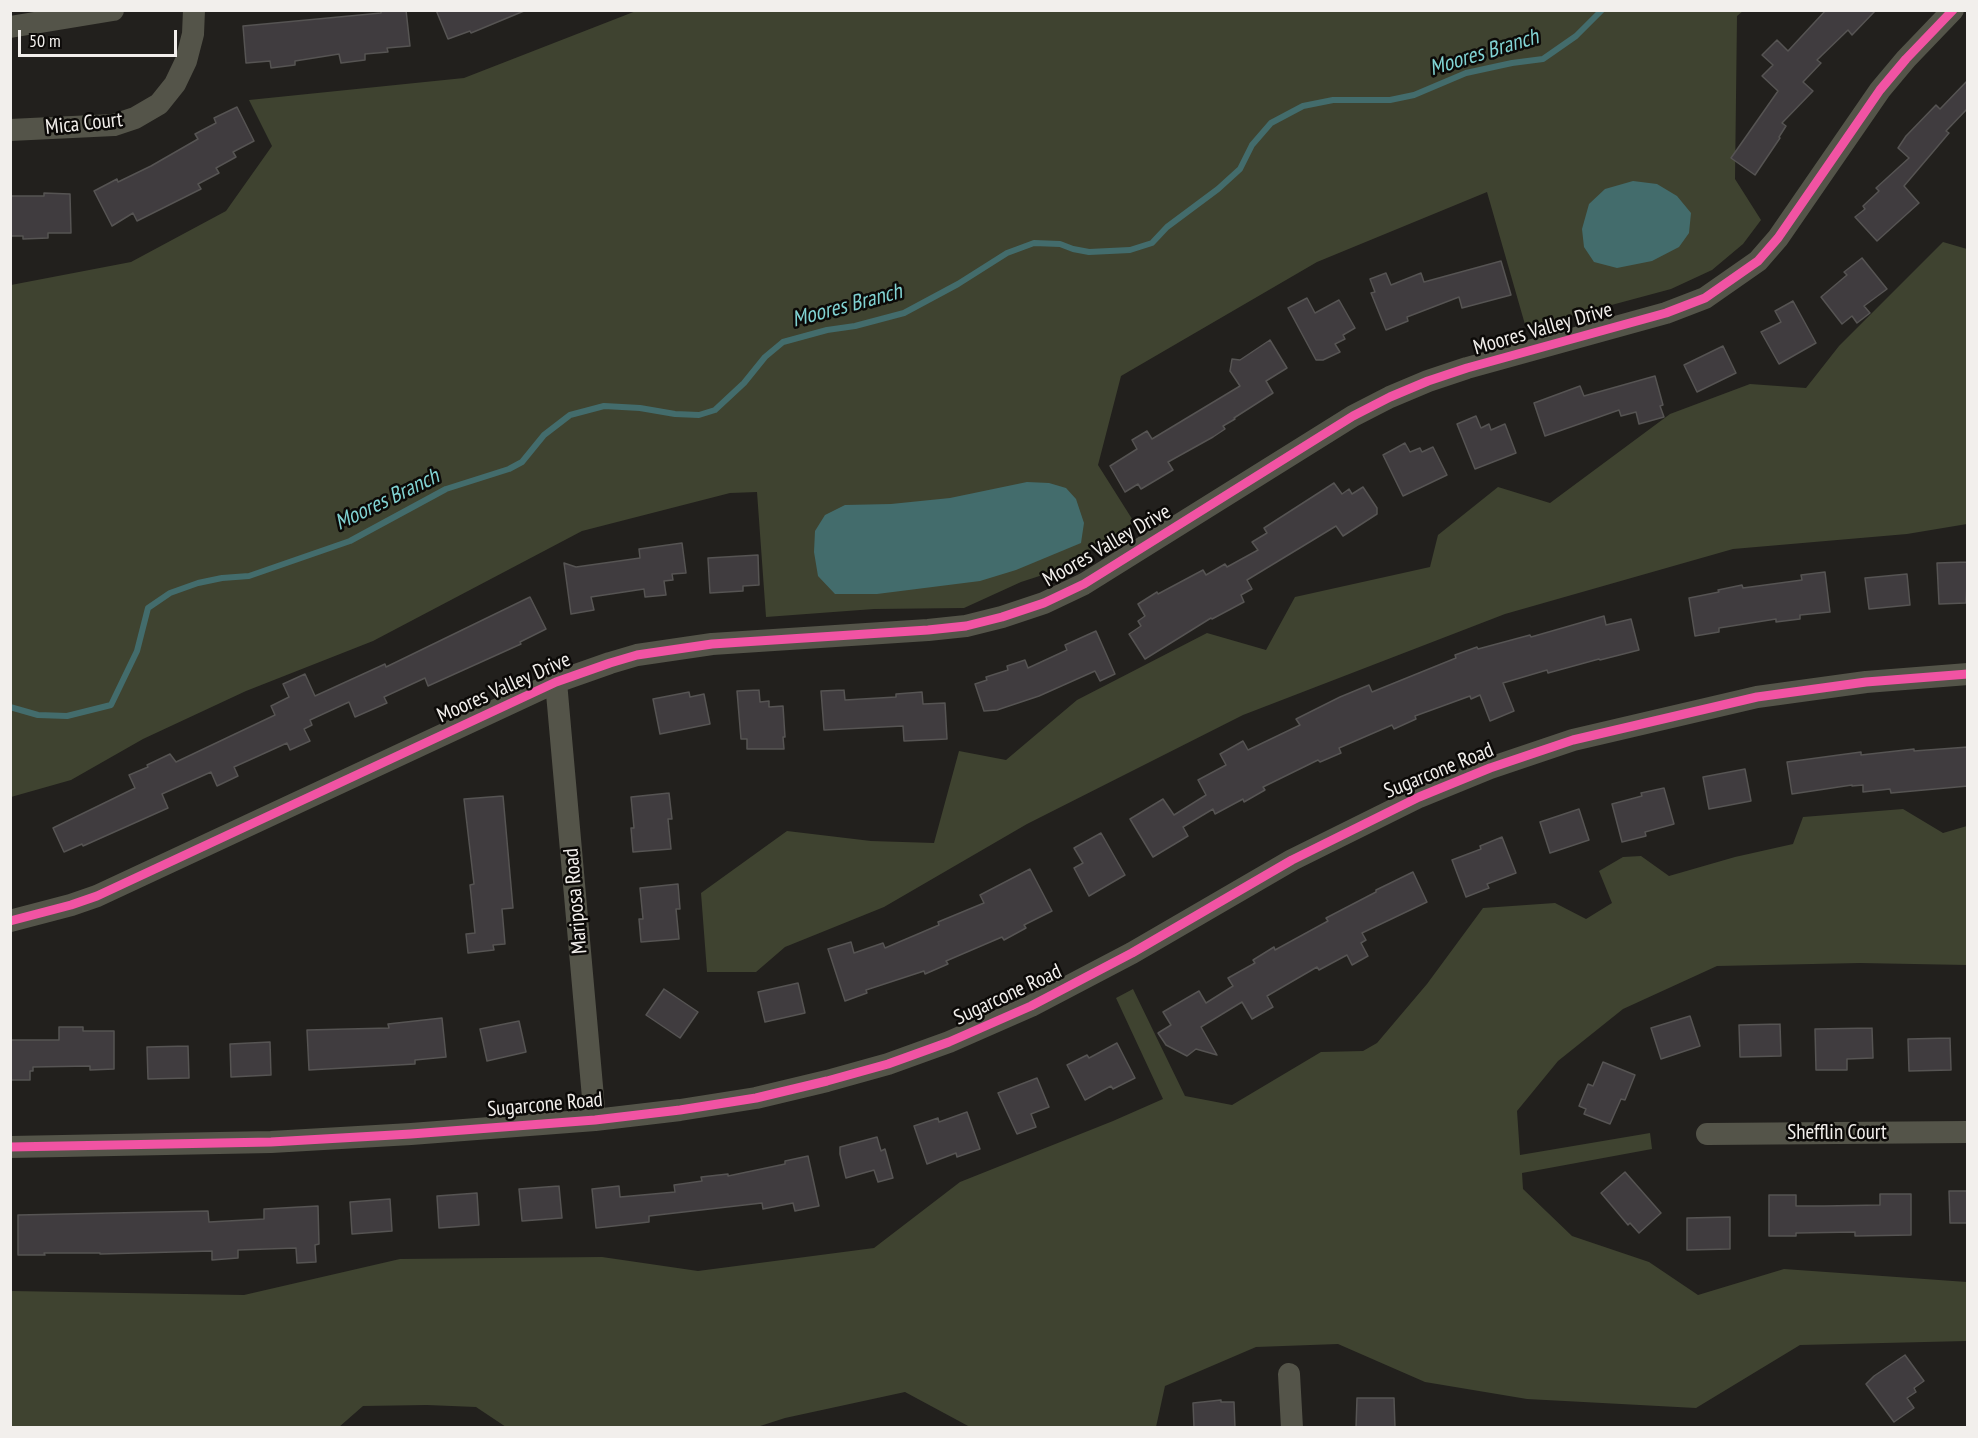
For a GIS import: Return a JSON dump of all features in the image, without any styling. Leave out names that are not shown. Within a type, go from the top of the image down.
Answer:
[{"type":"street","points":[[11,26],[113,10]]},
{"type":"street","name":"Mica Court","points":[[10,130],[114,125],[135,118],[159,104],[175,84],[186,61],[193,34],[194,10]]},
{"type":"street","name":"Moores Valley Drive","points":[[10,921],[71,906],[96,896],[556,682],[637,655],[712,644],[966,626],[1044,603],[1084,584],[1353,416],[1390,397],[1467,368],[1666,313],[1705,298],[1758,261],[1778,238],[1880,90],[1953,10]]},
{"type":"street","name":"Sugarcone Road","points":[[10,1147],[271,1142],[596,1120],[756,1098],[888,1064],[949,1042],[1031,1006],[1132,953],[1292,860],[1354,827],[1470,776],[1573,740],[1757,697],[1866,682],[1968,674]]},
{"type":"street","name":"Mariposa Road","points":[[556,682],[596,1120]]},
{"type":"street","name":"Shefflin Court","points":[[1707,1134],[1968,1132]]},
{"type":"street","points":[[1289,1374],[1292,1428]]},
{"type":"green space","points":[[636,11],[1743,11],[1737,16],[1735,179],[1761,220],[1743,244],[1712,270],[1671,289],[1526,328],[1487,192],[1317,262],[1121,376],[1098,465],[1134,522],[1123,529],[1125,534],[1088,551],[1058,570],[1021,582],[964,608],[874,609],[766,617],[757,492],[730,493],[582,531],[373,641],[246,691],[143,739],[71,780],[11,797],[11,285],[131,262],[226,211],[272,146],[249,100],[464,78]]},
{"type":"green space","points":[[1943,242],[1967,249],[1967,524],[1907,534],[1733,549],[1505,614],[1243,715],[1027,824],[884,907],[785,947],[756,972],[707,972],[701,893],[787,831],[871,841],[934,843],[959,751],[1006,760],[1077,700],[1207,633],[1266,650],[1295,597],[1430,567],[1438,535],[1498,487],[1550,503],[1670,414],[1750,384],[1806,388],[1839,346]]},
{"type":"green space","points":[[1903,809],[1943,833],[1967,826],[1967,965],[1860,963],[1717,966],[1623,1009],[1558,1061],[1517,1111],[1520,1155],[1650,1133],[1652,1149],[1522,1173],[1523,1189],[1572,1236],[1649,1262],[1698,1295],[1784,1269],[1967,1282],[1967,1341],[1800,1345],[1696,1408],[1527,1399],[1425,1382],[1338,1344],[1256,1347],[1165,1386],[1156,1427],[970,1427],[905,1392],[785,1418],[754,1428],[506,1427],[476,1407],[427,1405],[363,1406],[339,1427],[11,1427],[11,1291],[244,1295],[400,1259],[602,1257],[698,1271],[874,1248],[960,1182],[1163,1099],[1116,998],[1133,989],[1185,1096],[1232,1105],[1321,1052],[1363,1051],[1377,1043],[1427,984],[1483,908],[1555,903],[1586,919],[1612,903],[1599,871],[1623,857],[1641,856],[1669,876],[1735,857],[1793,844],[1803,817]]},
{"type":"water","points":[[1633,181],[1657,184],[1677,196],[1691,213],[1689,233],[1679,247],[1652,261],[1617,268],[1594,262],[1584,247],[1582,229],[1589,204],[1605,189]]},
{"type":"water","points":[[1027,482],[1049,483],[1066,488],[1076,499],[1084,523],[1081,543],[1016,570],[980,581],[877,594],[835,594],[818,576],[814,552],[815,531],[825,515],[845,505],[891,504],[950,498]]},
{"type":"building","points":[[381,10],[406,10],[410,46],[387,48],[388,52],[365,54],[365,60],[341,63],[339,54],[295,61],[295,65],[271,68],[270,61],[246,63],[243,26],[381,13]]},
{"type":"building","points":[[436,10],[524,11],[471,33],[470,31],[448,39]]},
{"type":"building","points":[[1826,10],[1876,10],[1852,35],[1848,30],[1817,60],[1821,63],[1803,82],[1813,91],[1782,123],[1786,126],[1780,138],[1755,175],[1731,158],[1778,91],[1762,76],[1773,65],[1762,55],[1777,40],[1788,51]]},
{"type":"building","points":[[1968,80],[1968,108],[1946,131],[1949,133],[1904,186],[1919,203],[1877,241],[1855,217],[1865,209],[1863,206],[1879,191],[1876,188],[1909,158],[1898,148],[1906,136],[1936,105],[1940,109]]},
{"type":"building","points":[[237,107],[254,141],[233,152],[236,157],[216,168],[219,173],[198,184],[201,189],[137,221],[133,213],[112,226],[94,191],[151,166],[198,139],[195,134],[216,123],[214,118]]},
{"type":"building","points":[[44,193],[70,194],[71,233],[48,233],[48,238],[23,239],[23,236],[10,236],[10,196],[44,196]]},
{"type":"building","points":[[1862,258],[1887,289],[1864,306],[1870,313],[1857,323],[1852,316],[1842,324],[1821,297],[1847,275],[1844,272]]},
{"type":"building","points":[[1501,261],[1511,295],[1462,308],[1459,297],[1407,317],[1408,321],[1386,330],[1371,293],[1375,292],[1370,279],[1386,273],[1391,285],[1421,273],[1424,282]]},
{"type":"building","points":[[1307,298],[1315,313],[1339,300],[1355,328],[1343,335],[1345,339],[1335,344],[1340,352],[1323,360],[1316,360],[1288,308]]},
{"type":"building","points":[[1793,301],[1816,343],[1779,364],[1761,332],[1781,322],[1775,311]]},
{"type":"building","points":[[1270,340],[1287,368],[1266,381],[1273,393],[1223,426],[1225,429],[1213,437],[1168,462],[1173,470],[1141,489],[1138,484],[1125,492],[1110,466],[1137,449],[1132,440],[1147,431],[1152,439],[1240,386],[1230,371],[1232,359],[1240,360]]},
{"type":"building","points":[[1723,346],[1736,373],[1697,392],[1684,365]]},
{"type":"building","points":[[1655,376],[1664,417],[1639,424],[1636,412],[1621,416],[1619,410],[1545,436],[1534,403],[1580,386],[1584,396]]},
{"type":"building","points":[[1476,416],[1481,428],[1489,424],[1491,430],[1505,424],[1516,453],[1475,469],[1457,424]]},
{"type":"building","points":[[1405,443],[1410,452],[1420,448],[1422,452],[1433,447],[1447,475],[1403,496],[1383,455]]},
{"type":"building","points":[[1334,483],[1342,494],[1349,489],[1352,494],[1363,487],[1377,508],[1377,514],[1343,536],[1336,526],[1247,580],[1252,589],[1241,595],[1244,602],[1211,618],[1145,659],[1129,634],[1141,626],[1138,621],[1145,616],[1138,604],[1157,592],[1158,594],[1203,570],[1206,575],[1225,564],[1227,567],[1258,550],[1252,542],[1267,533],[1264,528]]},
{"type":"building","points":[[682,543],[686,573],[672,574],[673,580],[664,581],[666,595],[645,597],[644,589],[591,597],[594,610],[571,614],[564,563],[576,567],[640,558],[639,549]]},
{"type":"building","points":[[758,555],[759,585],[743,586],[743,591],[710,593],[708,558]]},
{"type":"building","points":[[1968,562],[1966,603],[1939,604],[1937,563]]},
{"type":"building","points":[[1825,572],[1830,612],[1800,615],[1800,619],[1776,622],[1776,619],[1719,628],[1719,632],[1695,636],[1689,598],[1742,585],[1743,588],[1802,580],[1801,575]]},
{"type":"building","points":[[1907,574],[1910,605],[1869,609],[1865,578]]},
{"type":"building","points":[[530,597],[546,629],[520,642],[521,644],[428,686],[425,678],[384,697],[387,703],[355,717],[349,702],[310,720],[312,725],[304,729],[310,741],[290,750],[287,743],[234,767],[238,776],[217,786],[211,772],[162,794],[168,808],[83,846],[82,844],[64,852],[53,828],[135,788],[129,775],[148,767],[147,765],[170,754],[176,762],[275,715],[271,706],[289,697],[283,684],[305,674],[315,696],[385,664],[386,667]]},
{"type":"building","points":[[1604,616],[1606,625],[1631,619],[1639,650],[1548,673],[1547,670],[1503,683],[1514,711],[1490,721],[1480,695],[1471,699],[1470,696],[1415,716],[1416,719],[1394,729],[1392,725],[1339,748],[1341,753],[1320,762],[1318,760],[1263,787],[1265,790],[1244,802],[1243,799],[1215,814],[1213,809],[1183,827],[1188,836],[1153,857],[1130,819],[1163,799],[1174,815],[1206,795],[1198,780],[1226,765],[1220,754],[1243,741],[1248,750],[1300,725],[1296,719],[1340,697],[1369,685],[1372,692],[1456,658],[1455,655],[1477,647],[1478,649],[1530,635],[1531,637]]},
{"type":"building","points":[[1096,631],[1115,674],[1100,681],[1095,671],[1039,696],[997,710],[984,711],[975,684],[987,680],[986,677],[1008,670],[1007,666],[1025,660],[1028,668],[1067,650],[1065,645]]},
{"type":"building","points":[[759,690],[760,702],[769,701],[769,707],[783,706],[784,749],[747,749],[747,739],[741,739],[737,691]]},
{"type":"building","points":[[844,690],[845,700],[896,697],[896,694],[922,692],[923,704],[945,703],[947,739],[904,741],[903,726],[824,730],[821,691]]},
{"type":"building","points":[[689,692],[690,697],[704,694],[710,724],[660,734],[653,699]]},
{"type":"building","points":[[1968,747],[1968,786],[1891,793],[1890,789],[1863,792],[1863,785],[1852,785],[1792,794],[1787,762],[1861,752],[1861,755],[1914,749],[1914,751]]},
{"type":"building","points":[[1745,769],[1751,801],[1709,809],[1703,777]]},
{"type":"building","points":[[1664,788],[1674,824],[1645,832],[1646,836],[1622,842],[1612,804],[1642,796],[1641,793]]},
{"type":"building","points":[[669,793],[672,819],[668,819],[671,849],[633,852],[631,828],[634,828],[631,797]]},
{"type":"building","points":[[503,796],[513,908],[502,909],[505,944],[493,945],[494,950],[468,953],[466,934],[475,933],[470,885],[474,884],[464,799]]},
{"type":"building","points":[[1579,809],[1589,840],[1550,853],[1540,822]]},
{"type":"building","points":[[1101,833],[1125,875],[1089,896],[1074,868],[1083,863],[1074,848]]},
{"type":"building","points":[[1502,837],[1516,873],[1487,884],[1489,888],[1466,897],[1452,860],[1481,849],[1480,846]]},
{"type":"building","points":[[1030,869],[1052,911],[1024,925],[1026,928],[1004,940],[1002,937],[946,961],[948,964],[925,974],[924,971],[866,990],[867,993],[845,1001],[828,949],[851,942],[854,953],[883,943],[885,948],[984,903],[980,895]]},
{"type":"building","points":[[1413,872],[1427,902],[1362,933],[1366,940],[1361,943],[1368,956],[1352,965],[1347,955],[1319,970],[1317,967],[1267,996],[1273,1007],[1252,1019],[1242,1002],[1201,1027],[1217,1055],[1196,1049],[1187,1056],[1166,1045],[1158,1033],[1171,1025],[1163,1012],[1199,991],[1206,1003],[1233,986],[1228,978],[1255,963],[1253,960],[1274,947],[1275,950],[1328,921],[1326,918],[1376,890]]},
{"type":"building","points":[[678,884],[680,909],[676,909],[679,939],[641,942],[639,919],[643,919],[640,888]]},
{"type":"building","points":[[798,983],[805,1013],[765,1022],[758,992]]},
{"type":"building","points":[[664,989],[698,1012],[680,1038],[646,1015]]},
{"type":"building","points":[[1690,1016],[1700,1046],[1661,1059],[1651,1028]]},
{"type":"building","points":[[442,1018],[446,1057],[415,1060],[415,1064],[309,1070],[307,1030],[389,1028],[388,1024]]},
{"type":"building","points":[[519,1021],[526,1052],[487,1061],[480,1029]]},
{"type":"building","points":[[1780,1024],[1781,1056],[1740,1057],[1739,1025]]},
{"type":"building","points":[[59,1027],[83,1027],[83,1031],[114,1031],[114,1069],[90,1070],[90,1066],[33,1067],[33,1071],[30,1071],[30,1080],[10,1080],[10,1040],[59,1040]]},
{"type":"building","points":[[1872,1028],[1873,1058],[1847,1059],[1847,1070],[1816,1070],[1815,1029]]},
{"type":"building","points":[[1950,1038],[1951,1070],[1909,1071],[1908,1039]]},
{"type":"building","points":[[270,1042],[271,1075],[231,1077],[230,1044]]},
{"type":"building","points":[[1117,1043],[1135,1078],[1113,1089],[1111,1086],[1085,1100],[1067,1065],[1087,1055],[1089,1058]]},
{"type":"building","points":[[188,1046],[189,1078],[148,1079],[147,1047]]},
{"type":"building","points":[[1603,1062],[1635,1075],[1625,1100],[1621,1099],[1610,1124],[1584,1114],[1586,1109],[1579,1106],[1588,1084],[1593,1086]]},
{"type":"building","points":[[1037,1078],[1049,1107],[1031,1114],[1036,1127],[1017,1134],[998,1093]]},
{"type":"building","points":[[967,1112],[980,1149],[957,1157],[956,1153],[927,1164],[914,1126],[938,1118],[939,1122]]},
{"type":"building","points":[[877,1137],[881,1151],[885,1149],[893,1178],[878,1182],[874,1170],[846,1178],[840,1147]]},
{"type":"building","points":[[808,1156],[819,1206],[795,1211],[793,1203],[763,1209],[762,1203],[649,1216],[649,1222],[596,1228],[592,1189],[619,1186],[620,1197],[675,1192],[674,1185],[702,1181],[701,1177],[728,1174],[728,1176],[785,1164],[785,1161]]},
{"type":"building","points":[[1625,1172],[1661,1213],[1639,1233],[1630,1223],[1628,1225],[1601,1193]]},
{"type":"building","points":[[559,1186],[562,1218],[522,1221],[519,1189]]},
{"type":"building","points":[[1949,1191],[1968,1191],[1968,1223],[1950,1223]]},
{"type":"building","points":[[477,1193],[479,1225],[439,1228],[437,1196]]},
{"type":"building","points":[[1880,1194],[1911,1194],[1911,1235],[1855,1236],[1855,1232],[1769,1236],[1769,1195],[1796,1195],[1796,1206],[1824,1206],[1880,1205]]},
{"type":"building","points":[[390,1199],[392,1231],[352,1234],[350,1202]]},
{"type":"building","points":[[318,1206],[319,1244],[315,1245],[316,1262],[297,1263],[296,1248],[238,1250],[238,1258],[212,1260],[212,1251],[18,1255],[18,1215],[208,1211],[209,1222],[264,1219],[264,1209]]},
{"type":"building","points":[[1730,1217],[1730,1249],[1687,1250],[1687,1218]]},
{"type":"building","points":[[1905,1355],[1924,1381],[1914,1388],[1916,1392],[1907,1398],[1914,1408],[1894,1422],[1866,1384]]},
{"type":"building","points":[[1357,1398],[1394,1398],[1395,1428],[1356,1428]]},
{"type":"building","points":[[1221,1400],[1221,1402],[1234,1402],[1235,1428],[1194,1428],[1193,1403]]},
{"type":"waterway","name":"Moores Branch","points":[[10,707],[38,715],[67,716],[111,705],[137,651],[148,608],[170,593],[198,583],[249,576],[350,541],[446,489],[509,469],[522,462],[544,435],[570,415],[604,406],[699,415],[715,410],[744,383],[765,357],[783,342],[904,313],[958,284],[1007,253],[1034,243],[1060,244],[1089,252],[1130,250],[1152,243],[1167,227],[1218,189],[1240,169],[1252,145],[1271,123],[1303,106],[1333,100],[1390,100],[1414,95],[1466,73],[1543,59],[1576,36],[1602,10]]},
{"type":"cycle path","points":[[10,921],[97,896],[556,682],[610,663],[637,655],[712,644],[966,626],[1044,603],[1084,584],[1353,416],[1390,397],[1467,368],[1666,313],[1705,298],[1758,261],[1778,238],[1880,90],[1953,10]]},
{"type":"cycle path","points":[[10,1147],[271,1142],[595,1120],[756,1098],[827,1081],[888,1064],[949,1042],[1031,1006],[1132,953],[1292,860],[1419,797],[1490,768],[1573,740],[1757,697],[1866,682],[1968,674]]}]
